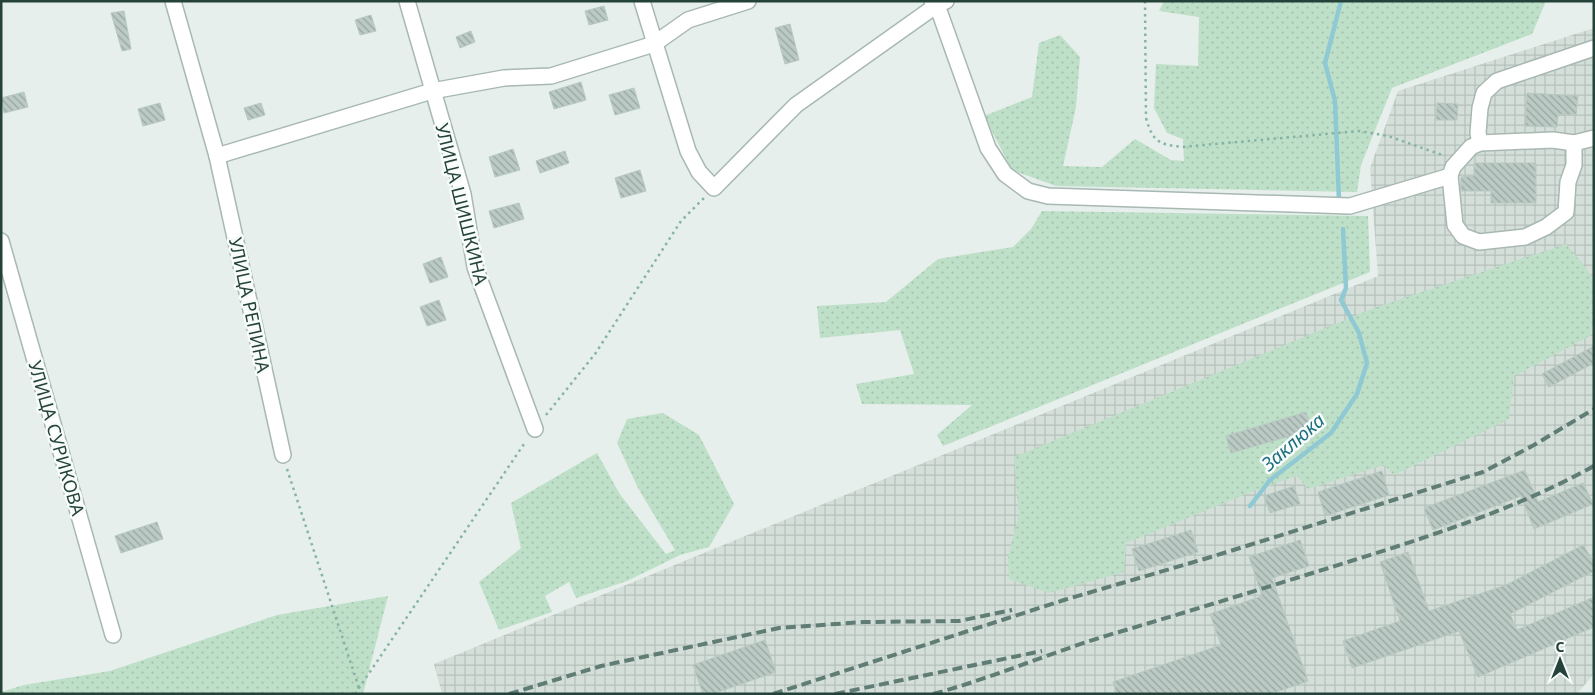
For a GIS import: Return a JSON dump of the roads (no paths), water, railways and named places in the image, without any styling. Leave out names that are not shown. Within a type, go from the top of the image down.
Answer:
[{"type":"lane","name":"УЛИЦА РЕПИНА","points":[[173,1],[217,156],[283,455]]},
{"type":"lane","name":"УЛИЦА ШИШКИНА","points":[[407,1],[463,194],[475,267],[535,428]]},
{"type":"lane","points":[[642,1],[688,151],[699,172],[714,188],[796,106],[939,2],[988,148],[1005,174],[1028,191],[1048,196],[1350,206],[1450,176]]},
{"type":"lane","points":[[217,156],[432,91],[504,78],[551,76],[654,44],[688,20],[748,1]]},
{"type":"lane","points":[[1480,143],[1478,133],[1480,108],[1484,93],[1497,81],[1594,48]]},
{"type":"lane","points":[[1574,143],[1574,165],[1568,182],[1566,212],[1546,227],[1525,237],[1479,242],[1463,236],[1455,225],[1450,176],[1453,167],[1471,147],[1480,143],[1553,140],[1574,143],[1594,138]]},
{"type":"lane","name":"УЛИЦА СУРИКОВА","points":[[1,241],[113,635]]},
{"type":"waterway","name":"Заклюка","points":[[1339,201],[1335,101],[1325,63],[1341,1]]},
{"type":"waterway","name":"Заклюка","points":[[1250,506],[1270,480],[1331,433],[1357,394],[1367,363],[1359,333],[1341,300],[1346,288],[1343,229]]},
{"type":"railway","points":[[773,694],[1064,600],[1211,557],[1483,472],[1534,445],[1594,409]]},
{"type":"railway","points":[[933,694],[980,680],[1096,639],[1444,531],[1506,508],[1594,466]]},
{"type":"railway","points":[[509,694],[601,666],[779,628],[864,622],[959,621],[1012,610]]},
{"type":"railway","points":[[835,694],[1042,651]]}]
